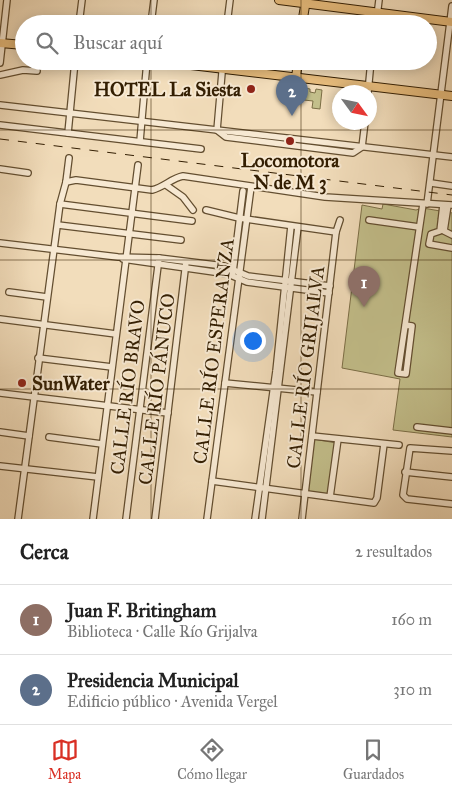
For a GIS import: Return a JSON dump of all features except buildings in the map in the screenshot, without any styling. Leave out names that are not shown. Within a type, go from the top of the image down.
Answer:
[{"type":"main road","points":[[279,0],[399,15]]},
{"type":"main road","points":[[303,15],[305,2]]},
{"type":"main road","points":[[437,20],[451,22]]},
{"type":"main road","points":[[1,43],[15,45]]},
{"type":"main road","points":[[251,70],[342,85]]},
{"type":"main road","points":[[296,78],[297,70]]},
{"type":"main road","points":[[377,90],[452,96]]},
{"type":"street","points":[[0,63],[7,0]]},
{"type":"street","points":[[80,15],[82,0]]},
{"type":"street","points":[[152,15],[154,0]]},
{"type":"street","points":[[228,15],[230,0]]},
{"type":"street","points":[[377,15],[378,0]]},
{"type":"street","points":[[405,325],[412,326],[406,374],[398,373],[419,227],[431,183],[452,6]]},
{"type":"street","points":[[0,75],[23,70],[38,71]]},
{"type":"street","points":[[68,132],[74,70]]},
{"type":"street","points":[[140,141],[146,70]]},
{"type":"street","points":[[217,130],[223,70]]},
{"type":"street","points":[[369,85],[371,70]]},
{"type":"street","points":[[0,105],[452,157]]},
{"type":"street","points":[[0,125],[200,149]]},
{"type":"street","points":[[362,147],[364,130]]},
{"type":"street","points":[[18,519],[38,358],[60,204],[66,182],[69,158]]},
{"type":"street","points":[[92,519],[138,165]]},
{"type":"street","points":[[0,170],[28,173]]},
{"type":"street","points":[[66,182],[76,180],[152,190],[183,176],[325,197],[448,205]]},
{"type":"street","points":[[431,183],[452,186]]},
{"type":"street","points":[[166,185],[183,197],[193,210]]},
{"type":"street","name":"CALLE RÍO ESPERANZA","points":[[234,268],[242,219],[251,187]]},
{"type":"street","name":"CALLE RÍO ESPERANZA","points":[[207,519],[237,276],[243,191]]},
{"type":"street","points":[[60,204],[192,221]]},
{"type":"street","points":[[448,205],[444,231],[452,235]]},
{"type":"street","points":[[448,205],[440,230],[431,234],[429,244],[452,248]]},
{"type":"street","points":[[206,210],[242,219],[336,232]]},
{"type":"street","name":"CALLE RÍO GRIJALVA","points":[[302,519],[336,232],[340,220]]},
{"type":"street","points":[[369,220],[419,227]]},
{"type":"street","points":[[58,225],[181,240]]},
{"type":"street","points":[[255,519],[262,487],[276,388],[295,227]]},
{"type":"street","points":[[0,243],[125,258],[158,265],[237,276],[288,288],[329,293]]},
{"type":"street","points":[[125,258],[159,258],[234,268],[237,276]]},
{"type":"street","name":"CALLE RÍO BRAVO","points":[[126,519],[159,258]]},
{"type":"street","name":"CALLE RÍO PÁNUCO","points":[[155,519],[186,262]]},
{"type":"street","points":[[237,276],[330,286]]},
{"type":"street","points":[[9,292],[47,297]]},
{"type":"street","points":[[0,319],[116,334]]},
{"type":"street","points":[[38,358],[112,367]]},
{"type":"street","points":[[225,383],[317,392]]},
{"type":"street","points":[[0,393],[168,413]]},
{"type":"street","points":[[417,427],[452,431]]},
{"type":"street","points":[[0,432],[29,436]]},
{"type":"street","points":[[312,436],[400,445]]},
{"type":"street","points":[[48,437],[102,444]]},
{"type":"street","points":[[330,497],[338,439]]},
{"type":"street","points":[[212,480],[375,502],[384,444]]},
{"type":"street","points":[[452,451],[412,447],[407,453],[405,472],[405,498],[452,504]]},
{"type":"street","points":[[0,466],[98,477]]},
{"type":"street","points":[[405,472],[452,477]]},
{"type":"street","points":[[262,487],[262,519]]},
{"type":"shaded area","points":[[305,88],[315,93],[316,89],[322,90],[320,109],[312,108],[313,101],[304,100]]},
{"type":"shaded area","points":[[383,204],[416,210],[423,208],[440,211],[438,219],[449,220],[450,212],[452,213],[452,437],[393,430],[400,379],[342,368],[362,205],[382,209]]},
{"type":"shaded area","points":[[314,439],[336,443],[329,496],[307,494]]},
{"type":"railway","points":[[0,139],[452,195]]},
{"type":"place","name":"HOTEL La Siesta","points":[[251,89]]},
{"type":"place","name":"Presidencia Municipal","points":[[292,116]]},
{"type":"place","name":"Locomotora N de M 3","points":[[290,141]]},
{"type":"place","name":"Juan F. Britingham","points":[[364,307]]},
{"type":"place","name":"SunWater","points":[[22,383]]}]
